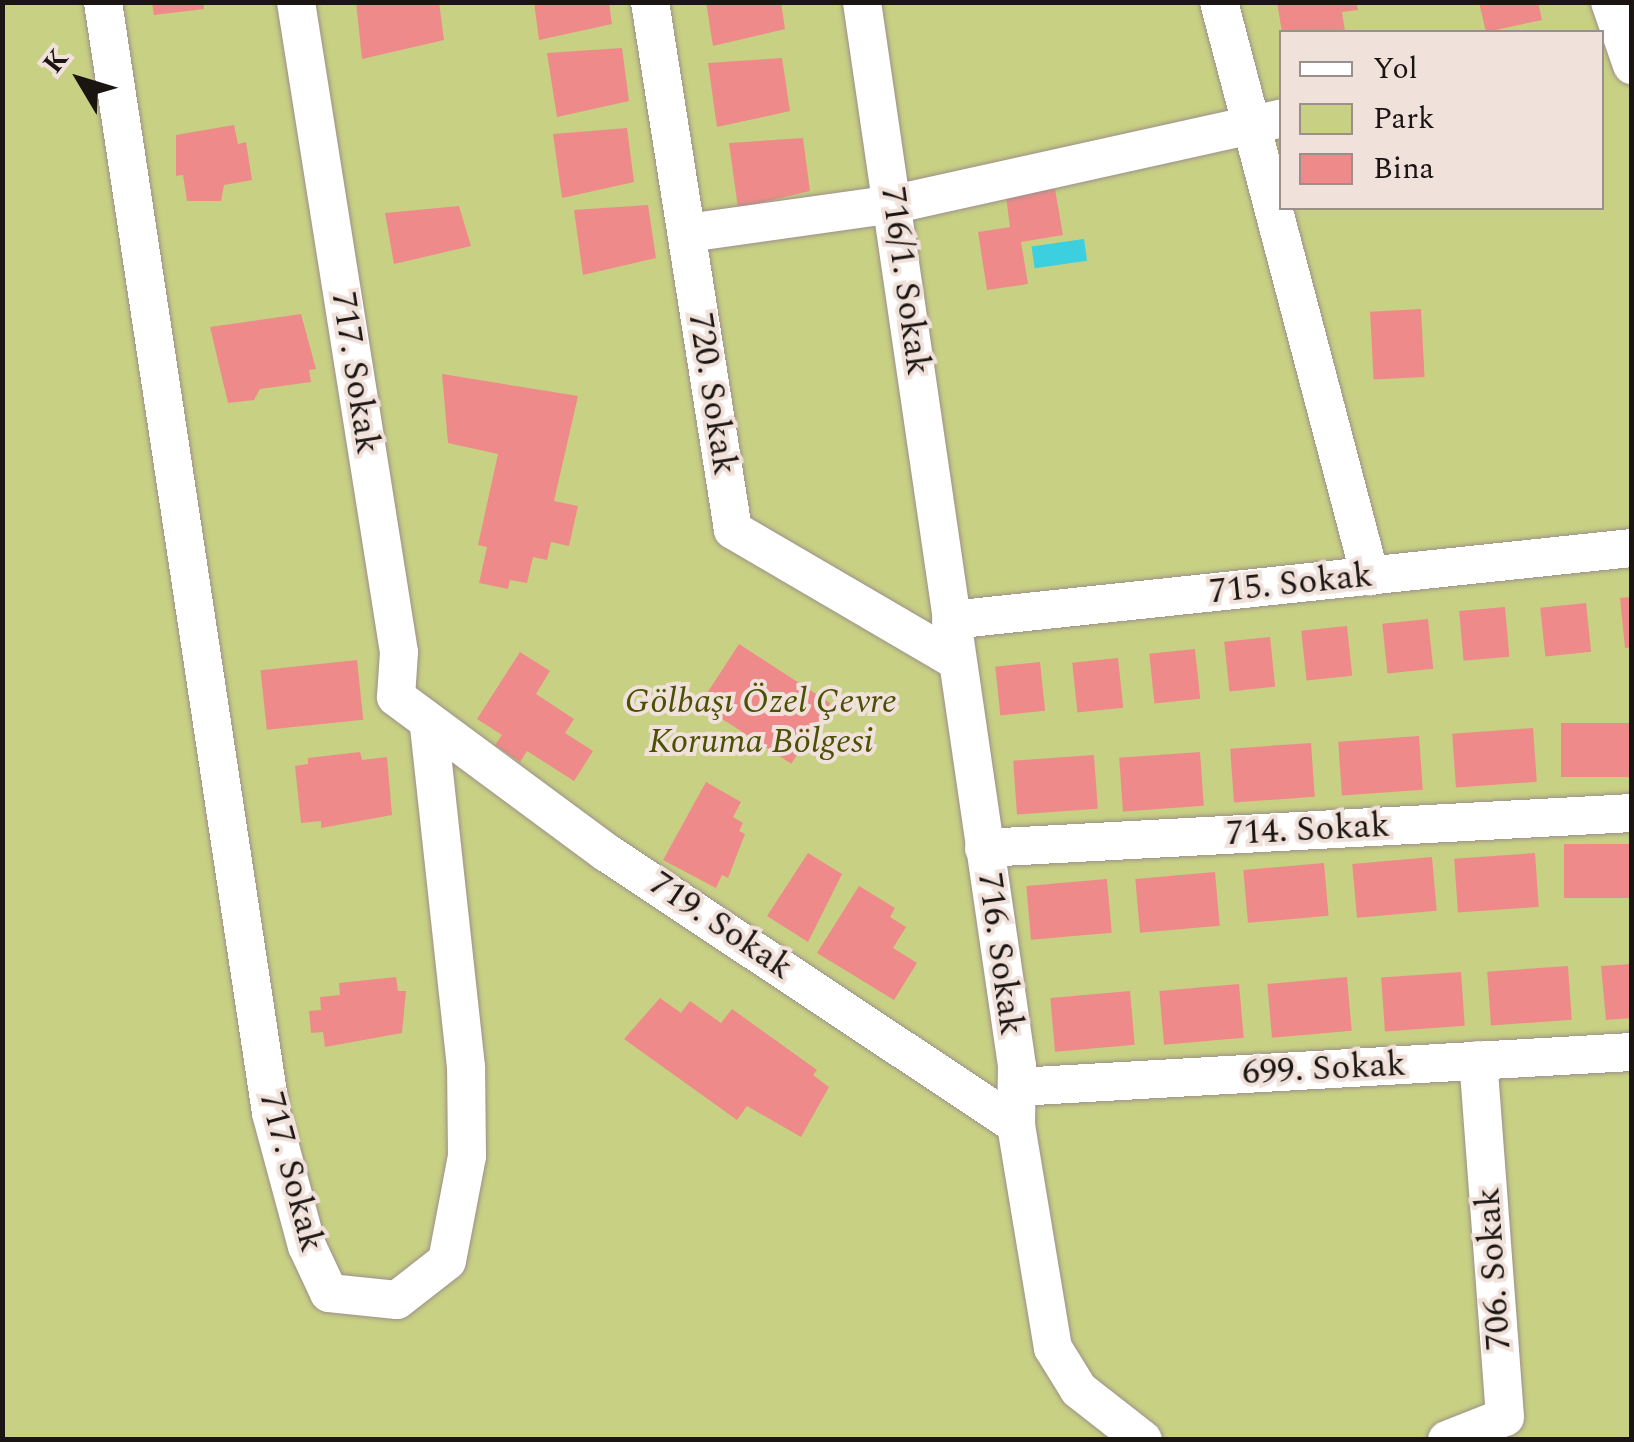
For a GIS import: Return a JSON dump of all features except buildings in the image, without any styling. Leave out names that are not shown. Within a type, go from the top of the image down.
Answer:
[{"type":"street","name":"717. Sokak","points":[[103,2],[271,1113],[307,1246],[329,1293],[397,1300],[447,1261],[467,1156],[466,1067],[429,724],[396,697],[399,652],[296,2]]},
{"type":"street","name":"720. Sokak","points":[[650,2],[733,530],[957,661]]},
{"type":"street","name":"716/1. Sokak","points":[[862,2],[895,204],[942,560]]},
{"type":"street","points":[[1219,2],[1266,121],[1279,178]]},
{"type":"street","points":[[1610,2],[1622,48]]},
{"type":"street","points":[[688,233],[895,204],[1266,121]]},
{"type":"street","points":[[1286,210],[1370,576]]},
{"type":"street","name":"715. Sokak","points":[[951,620],[1632,548]]},
{"type":"street","name":"716. Sokak","points":[[942,560],[1016,1087],[1016,1125],[1053,1348],[1079,1390],[1143,1440]]},
{"type":"street","name":"719. Sokak","points":[[429,724],[607,853],[1016,1125]]},
{"type":"street","name":"714. Sokak","points":[[984,848],[1632,813]]},
{"type":"street","name":"699. Sokak","points":[[1016,1087],[1632,1052]]},
{"type":"street","name":"706. Sokak","points":[[1447,1440],[1504,1417],[1478,1060]]},
{"type":"green space","name":"Gölbaşı Özel Çevre Koruma Bölgesi","points":[[3,3],[1631,3],[1631,1439],[3,1439]]},
{"type":"water","points":[[1084,239],[1087,261],[1035,268],[1032,246]]}]
